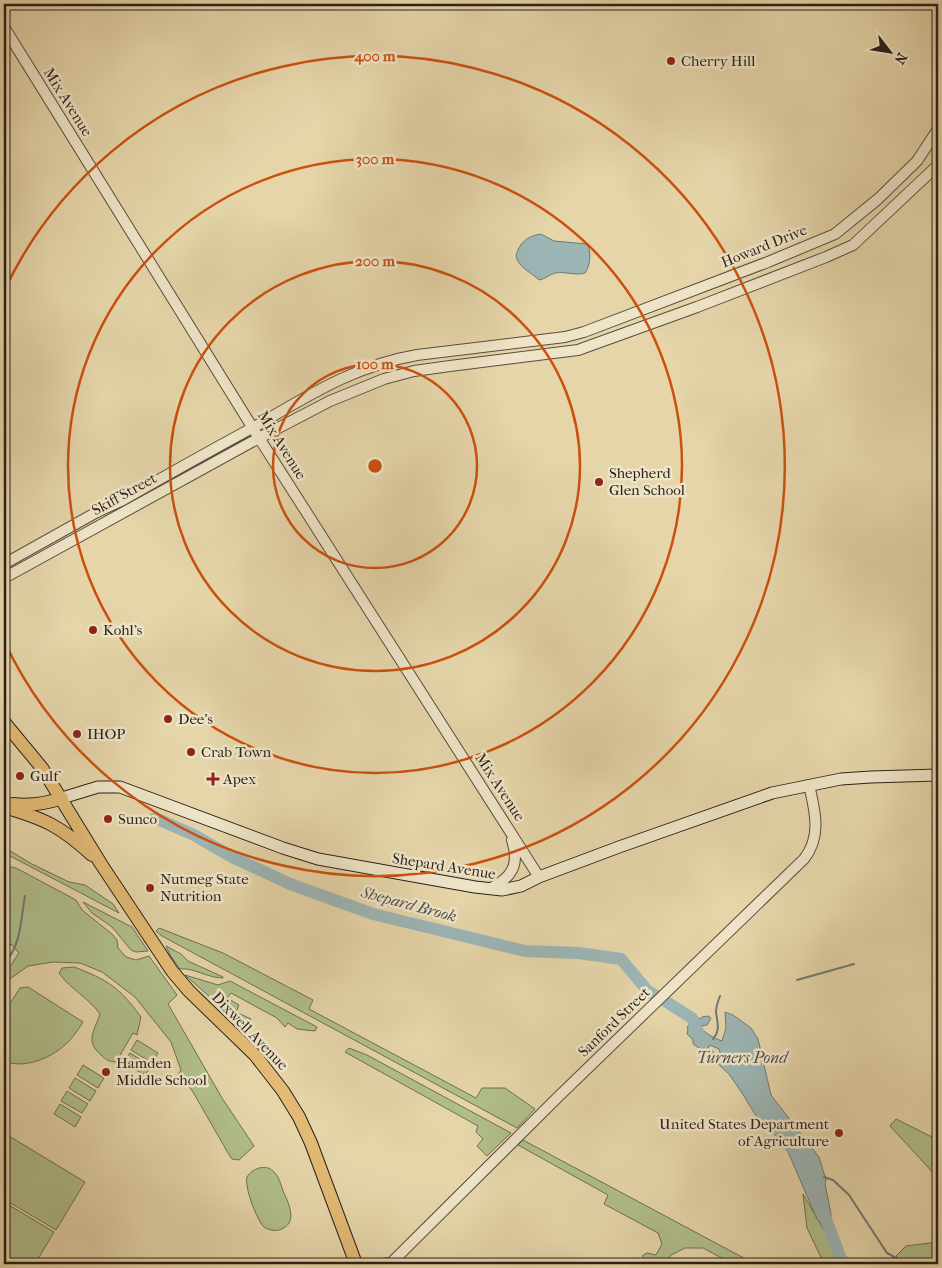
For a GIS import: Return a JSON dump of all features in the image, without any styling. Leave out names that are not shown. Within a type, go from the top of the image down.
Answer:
[{"type":"main road","name":"Dixwell Avenue","points":[[4,722],[42,768],[172,971],[189,992],[255,1055],[283,1091],[299,1117],[311,1143],[356,1264]]},
{"type":"main road","name":"Shepard Avenue","points":[[62,798],[98,787],[120,787],[283,848],[318,859],[489,889],[521,886],[539,877],[772,793],[856,778],[938,775]]},
{"type":"main road","points":[[4,802],[33,805],[45,804],[62,798]]},
{"type":"main road","name":"Dixwell Avenue","points":[[4,807],[57,826],[70,835],[102,864]]},
{"type":"street","name":"Mix Avenue","points":[[4,27],[259,438],[539,877]]},
{"type":"street","name":"Howard Drive","points":[[355,372],[401,358],[565,337],[584,332],[834,234],[878,199],[917,161],[938,129]]},
{"type":"street","points":[[565,337],[567,352],[592,346],[724,297],[853,245],[938,165]]},
{"type":"street","points":[[500,344],[501,360]]},
{"type":"street","name":"Skiff Street","points":[[4,578],[259,438],[330,401],[363,387],[414,371],[567,352]]},
{"type":"street","name":"Skiff Street","points":[[4,564],[253,427],[294,402],[355,372]]},
{"type":"street","points":[[355,372],[363,387]]},
{"type":"street","name":"Sanford Street","points":[[387,1264],[804,858],[813,844],[816,825],[809,785]]},
{"type":"street","points":[[489,889],[510,875],[514,867],[516,859],[515,847],[509,829]]},
{"type":"green space","points":[[4,847],[30,863],[69,882],[85,885],[113,904],[119,913],[10,856],[4,857]]},
{"type":"green space","points":[[4,866],[16,868],[76,900],[82,910],[112,934],[117,940],[118,948],[126,957],[136,960],[149,956],[177,995],[168,1004],[222,1098],[254,1146],[239,1160],[232,1159],[193,1092],[184,1080],[177,1076],[181,1070],[171,1042],[135,997],[102,972],[80,963],[53,962],[28,966],[4,983],[4,969],[11,965],[19,953],[11,944],[4,955]]},
{"type":"green space","points":[[83,902],[132,927],[148,951],[136,952],[131,950],[112,927],[92,913]]},
{"type":"green space","points":[[159,928],[223,953],[313,1000],[309,1009],[476,1098],[482,1088],[505,1088],[535,1109],[517,1128],[162,936],[156,931]]},
{"type":"green space","points":[[166,946],[181,954],[188,961],[223,978],[180,969]]},
{"type":"green space","points":[[74,967],[96,976],[119,991],[141,1017],[137,1035],[133,1033],[116,1062],[105,1058],[93,1045],[93,1031],[100,1014],[59,973],[62,968]]},
{"type":"green space","points":[[185,975],[218,985],[230,981],[317,1027],[315,1031],[297,1029],[288,1023],[285,1027],[277,1018],[231,993],[227,998],[239,1005],[236,1012],[251,1019],[244,1027]]},
{"type":"green space","points":[[28,987],[83,1022],[63,1047],[47,1057],[21,1064],[4,1061],[4,1013],[20,988]]},
{"type":"green space","points":[[137,1040],[158,1053],[152,1063],[131,1050]]},
{"type":"green space","points":[[349,1048],[367,1055],[511,1133],[487,1156],[477,1146],[483,1139],[476,1132],[478,1126],[345,1052]]},
{"type":"green space","points":[[130,1053],[151,1066],[145,1075],[124,1063]]},
{"type":"green space","points":[[83,1065],[104,1078],[98,1088],[77,1075]]},
{"type":"green space","points":[[75,1078],[96,1091],[90,1101],[69,1088]]},
{"type":"green space","points":[[67,1091],[88,1104],[82,1113],[61,1101]]},
{"type":"green space","points":[[60,1104],[81,1117],[75,1127],[54,1114]]},
{"type":"green space","points":[[896,1119],[938,1140],[938,1178],[890,1126]]},
{"type":"green space","points":[[4,1133],[85,1182],[56,1230],[4,1199]]},
{"type":"green space","points":[[523,1140],[755,1264],[733,1264],[703,1248],[685,1248],[671,1255],[664,1264],[648,1264],[642,1256],[647,1253],[656,1255],[662,1244],[658,1233],[604,1204],[608,1195],[518,1145]]},
{"type":"green space","points":[[265,1167],[275,1173],[290,1207],[291,1218],[289,1223],[279,1230],[271,1230],[264,1227],[258,1218],[247,1188],[247,1177],[252,1171]]},
{"type":"green space","points":[[803,1194],[844,1264],[824,1264],[807,1228]]},
{"type":"green space","points":[[4,1202],[54,1232],[35,1264],[4,1264]]},
{"type":"green space","points":[[938,1242],[938,1264],[904,1264],[896,1256],[906,1246]]},
{"type":"water","points":[[541,234],[554,241],[587,244],[590,251],[590,259],[585,273],[555,273],[539,280],[522,267],[516,256],[519,247],[528,238]]},
{"type":"water","name":"Turners Pond","points":[[725,1012],[733,1015],[751,1028],[758,1039],[771,1095],[819,1157],[826,1180],[825,1184],[831,1214],[831,1234],[817,1219],[788,1152],[779,1139],[758,1119],[729,1074],[718,1064],[721,1056],[719,1049],[710,1045],[708,1047],[716,1054],[715,1059],[707,1057],[705,1052],[693,1044],[693,1040],[687,1034],[687,1028],[694,1015],[700,1019],[708,1016],[711,1018],[707,1025],[700,1026],[707,1033],[722,1041],[726,1028]]},
{"type":"waterway","name":"Shepard Brook","points":[[155,818],[194,835],[232,857],[290,884],[373,914],[525,951],[578,953],[621,959],[647,990],[655,995]]},
{"type":"waterway","name":"Shepard Brook","points":[[4,962],[10,956],[17,941],[25,896]]},
{"type":"waterway","points":[[797,980],[854,964]]},
{"type":"waterway","points":[[713,1039],[718,1029],[716,1010],[720,996]]},
{"type":"waterway","name":"Shepard Brook","points":[[665,1001],[692,1018],[699,1034]]},
{"type":"waterway","points":[[824,1177],[833,1180],[849,1195],[887,1253],[898,1259],[901,1264]]},
{"type":"waterway","name":"Shepard Brook","points":[[826,1219],[841,1259],[846,1264]]},
{"type":"place","name":"Cherry Hill","points":[[671,61]]},
{"type":"place","name":"Shepherd Glen School","points":[[599,482]]},
{"type":"place","name":"Kohl's","points":[[93,630]]},
{"type":"place","name":"Dee’s","points":[[168,719]]},
{"type":"place","name":"IHOP","points":[[77,734]]},
{"type":"place","name":"Crab Town","points":[[191,752]]},
{"type":"place","name":"Gulf","points":[[20,776]]},
{"type":"place","name":"Apex","points":[[213,779]]},
{"type":"place","name":"Sunco","points":[[108,819]]},
{"type":"place","name":"Nutmeg State Nutrition","points":[[150,888]]},
{"type":"place","name":"Hamden Middle School","points":[[106,1072]]},
{"type":"place","name":"United States Department of Agriculture","points":[[839,1133]]}]
